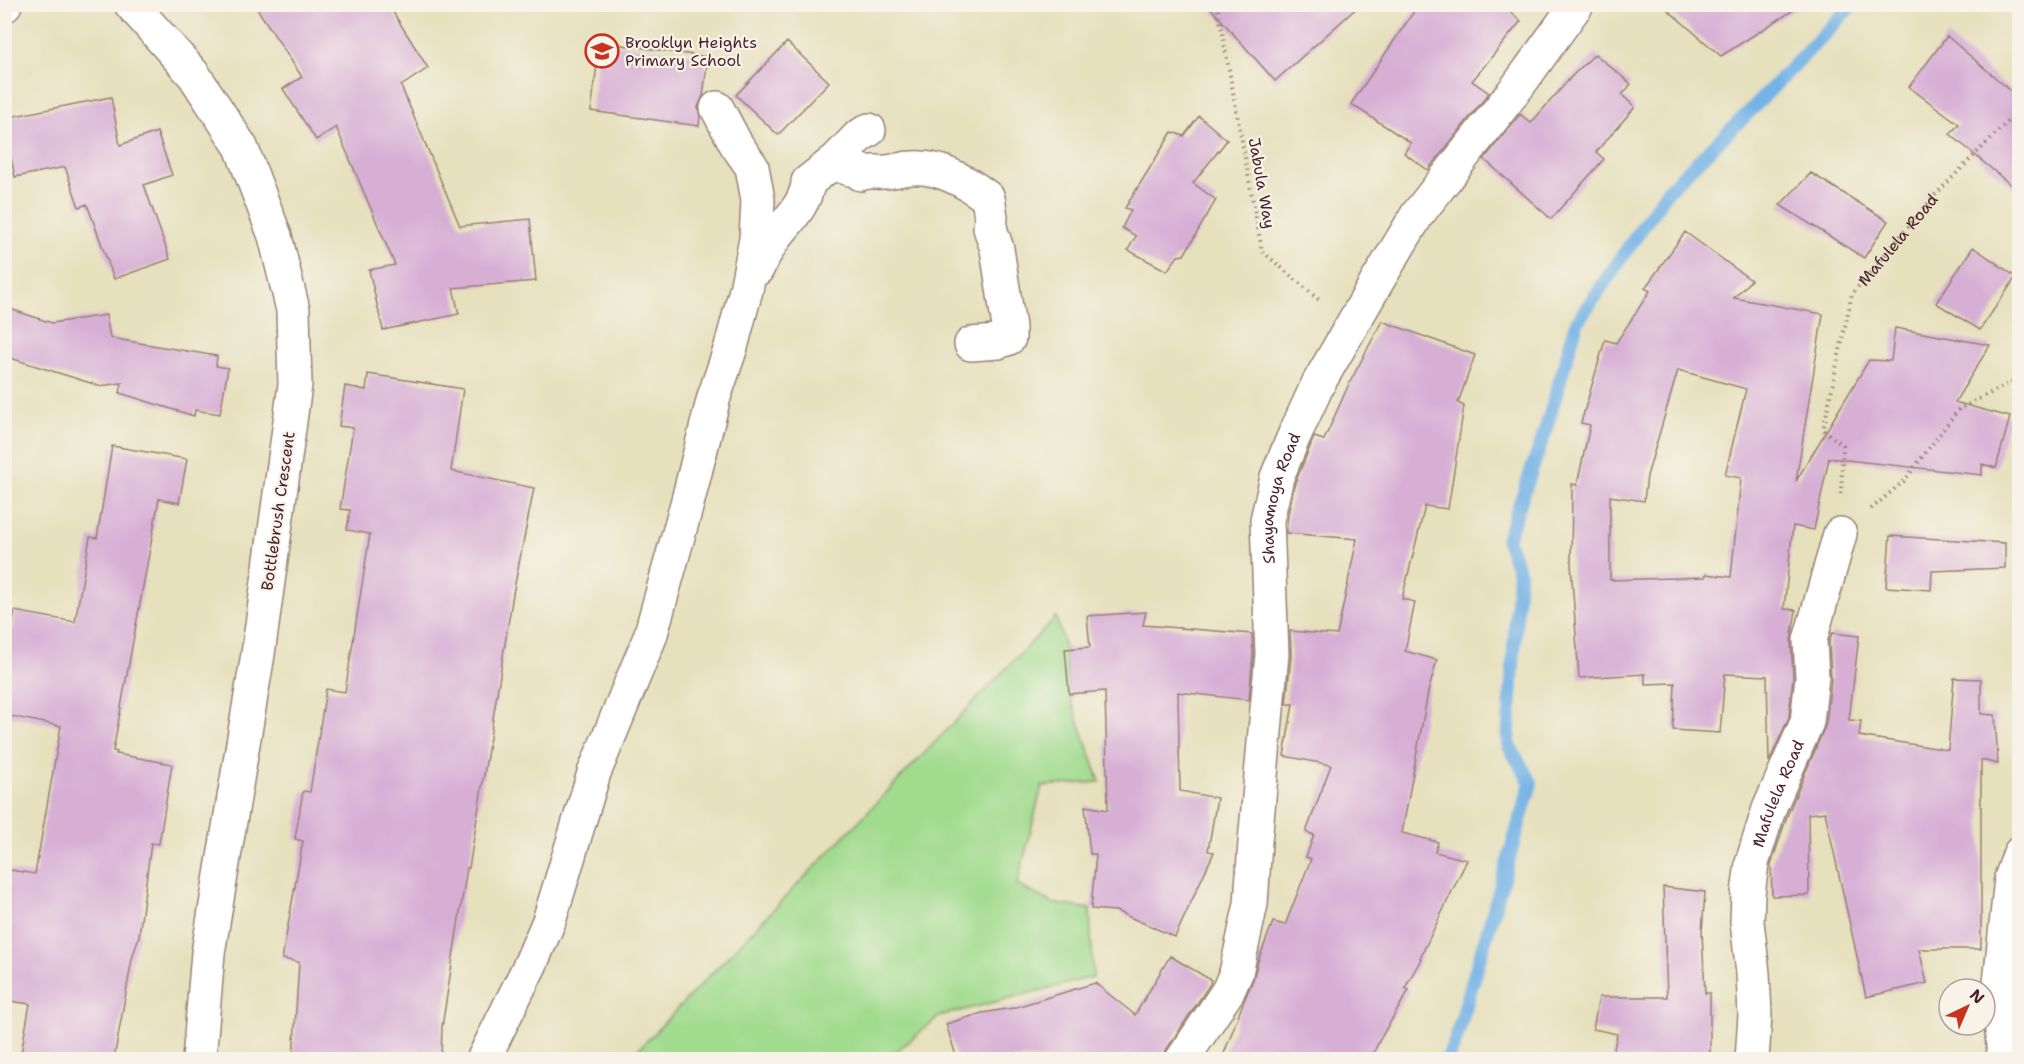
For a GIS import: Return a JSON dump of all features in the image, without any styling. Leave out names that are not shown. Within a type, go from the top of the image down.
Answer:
[{"type":"street","name":"Bottlebrush Crescent","points":[[131,4],[194,75],[241,147],[275,236],[293,310],[295,385],[258,654],[208,953],[199,1059]]},
{"type":"street","name":"Shayamoya Road","points":[[1182,1059],[1228,991],[1236,973],[1251,904],[1272,654],[1267,520],[1278,477],[1318,384],[1418,214],[1518,86],[1577,4]]},
{"type":"street","points":[[483,1059],[530,965],[549,921],[594,773],[650,637],[685,514],[714,397],[731,347],[746,290],[756,239],[758,200],[752,167],[736,144],[717,108]]},
{"type":"street","points":[[746,290],[772,243],[803,199],[808,182],[832,163],[858,137],[869,130]]},
{"type":"street","points":[[832,163],[857,169],[861,174],[913,167],[943,173],[964,181],[988,198],[990,228],[995,243],[1009,338],[998,342],[977,331]]},
{"type":"street","name":"Mafulela Road","points":[[1752,1059],[1755,1015],[1747,922],[1752,863],[1768,809],[1807,722],[1812,677],[1810,640],[1840,534]]},
{"type":"street","points":[[2004,1059],[1999,992],[2011,878],[2019,853]]},
{"type":"path","name":"Jabula Way","points":[[1216,4],[1262,250],[1351,328]]},
{"type":"path","name":"Mafulela Road","points":[[1840,534],[1843,445],[1823,430],[1852,294],[1935,195],[2019,109]]},
{"type":"path","points":[[1840,534],[1904,481],[1959,410],[2019,378]]},
{"type":"green space","points":[[1056,617],[1065,649],[1069,694],[1100,782],[1042,786],[1017,885],[1052,903],[1090,909],[1093,977],[940,1016],[893,1054],[869,1059],[628,1060]]},
{"type":"building","points":[[254,4],[388,4],[428,68],[401,86],[460,226],[530,219],[536,281],[453,288],[459,314],[383,330],[369,270],[395,265],[336,127],[316,140],[283,89],[302,77]]},
{"type":"building","points":[[1207,4],[1361,4],[1275,81]]},
{"type":"building","points":[[1419,4],[1502,4],[1521,21],[1472,81],[1489,93],[1428,170],[1404,153],[1411,143],[1351,104]]},
{"type":"building","points":[[1661,4],[1803,4],[1721,56]]},
{"type":"building","points":[[1947,36],[2019,98],[2019,192],[1950,134],[1959,124],[1909,87]]},
{"type":"building","points":[[600,42],[708,57],[703,96],[698,107],[699,126],[591,111]]},
{"type":"building","points":[[787,42],[829,82],[778,135],[736,95]]},
{"type":"building","points":[[1595,54],[1631,84],[1622,95],[1635,107],[1596,152],[1604,159],[1551,219],[1484,159],[1520,114],[1531,123],[1572,76]]},
{"type":"building","points":[[111,97],[120,145],[157,132],[172,175],[144,185],[170,259],[114,279],[87,204],[79,207],[65,167],[15,177],[4,124],[4,118]]},
{"type":"building","points":[[1199,116],[1227,140],[1193,183],[1216,200],[1184,255],[1178,256],[1167,271],[1128,250],[1136,236],[1122,228],[1131,210],[1125,208],[1172,132],[1184,136]]},
{"type":"building","points":[[1811,173],[1888,221],[1864,258],[1780,205]]},
{"type":"building","points":[[1685,232],[1751,280],[1734,298],[1823,314],[1796,481],[1869,360],[1891,361],[1895,328],[1990,345],[1955,402],[2010,417],[1996,468],[1982,464],[1982,475],[1829,458],[1814,530],[1793,526],[1784,609],[1796,610],[1791,641],[1793,676],[1789,717],[1769,762],[1767,676],[1725,674],[1720,733],[1673,730],[1675,683],[1645,684],[1645,674],[1579,678],[1571,564],[1572,484],[1577,485],[1590,425],[1581,423],[1605,340],[1616,343],[1650,291],[1645,288]],"holes":[[[1678,370],[1746,389],[1725,475],[1741,478],[1731,577],[1706,574],[1705,577],[1610,580],[1610,496],[1644,501],[1647,476]]]},
{"type":"building","points":[[1973,247],[2016,277],[1980,330],[1936,303]]},
{"type":"building","points":[[4,307],[52,323],[106,315],[110,338],[217,356],[216,366],[228,368],[220,414],[195,410],[194,416],[120,393],[122,383],[100,386],[4,356]]},
{"type":"building","points":[[1382,321],[1475,355],[1458,403],[1464,406],[1448,509],[1425,506],[1402,599],[1415,602],[1405,651],[1437,660],[1428,692],[1402,833],[1438,842],[1435,852],[1467,860],[1405,988],[1409,990],[1371,1059],[1222,1059],[1273,922],[1285,925],[1311,859],[1306,857],[1314,835],[1306,832],[1331,765],[1284,756],[1293,704],[1286,704],[1291,656],[1290,631],[1337,635],[1357,539],[1286,533],[1288,514],[1295,483],[1314,437],[1324,440],[1348,386]]},
{"type":"building","points":[[368,374],[463,389],[451,471],[534,488],[513,594],[469,868],[467,868],[442,1027],[441,1059],[293,1059],[299,962],[282,959],[303,841],[295,839],[303,791],[310,792],[326,689],[345,692],[370,534],[347,530],[350,510],[340,509],[353,428],[339,426],[345,386],[366,390]]},
{"type":"building","points":[[112,446],[187,459],[179,503],[159,499],[113,751],[117,752],[116,754],[172,764],[159,844],[151,843],[139,936],[132,959],[114,1059],[20,1059],[30,1004],[10,1001],[11,987],[4,986],[4,869],[35,874],[61,726],[4,715],[4,668],[15,611],[75,622],[90,537],[97,538]]},
{"type":"building","points":[[1890,536],[2005,543],[2005,568],[1932,571],[1931,590],[1886,587]]},
{"type":"building","points":[[1146,612],[1143,625],[1252,634],[1253,654],[1249,700],[1178,692],[1180,791],[1217,798],[1208,851],[1214,852],[1175,937],[1116,911],[1091,909],[1096,854],[1090,854],[1085,806],[1108,810],[1105,691],[1069,694],[1065,649],[1090,647],[1087,616]]},
{"type":"building","points":[[1832,633],[1859,636],[1849,720],[1861,721],[1859,736],[1948,750],[1954,678],[1981,679],[1981,714],[1995,715],[1998,764],[1981,760],[1981,949],[1919,949],[1927,983],[1866,997],[1825,812],[1808,814],[1809,895],[1772,896],[1771,865],[1787,816],[1826,724],[1831,679],[1829,642]]},
{"type":"building","points":[[1663,887],[1705,892],[1702,932],[1705,993],[1710,993],[1710,1059],[1612,1059],[1617,1034],[1593,1029],[1599,997],[1667,997]]},
{"type":"building","points":[[1170,956],[1211,980],[1166,1050],[1163,1059],[957,1059],[946,1024],[982,1013],[1013,1008],[1095,983],[1135,1015]]},
{"type":"waterway","points":[[1447,1060],[1455,1042],[1531,783],[1508,744],[1519,572],[1507,540],[1544,435],[1577,322],[1668,190],[1747,114],[1853,4]]},
{"type":"place","name":"Brooklyn Heights Primary School","points":[[602,51]]}]
